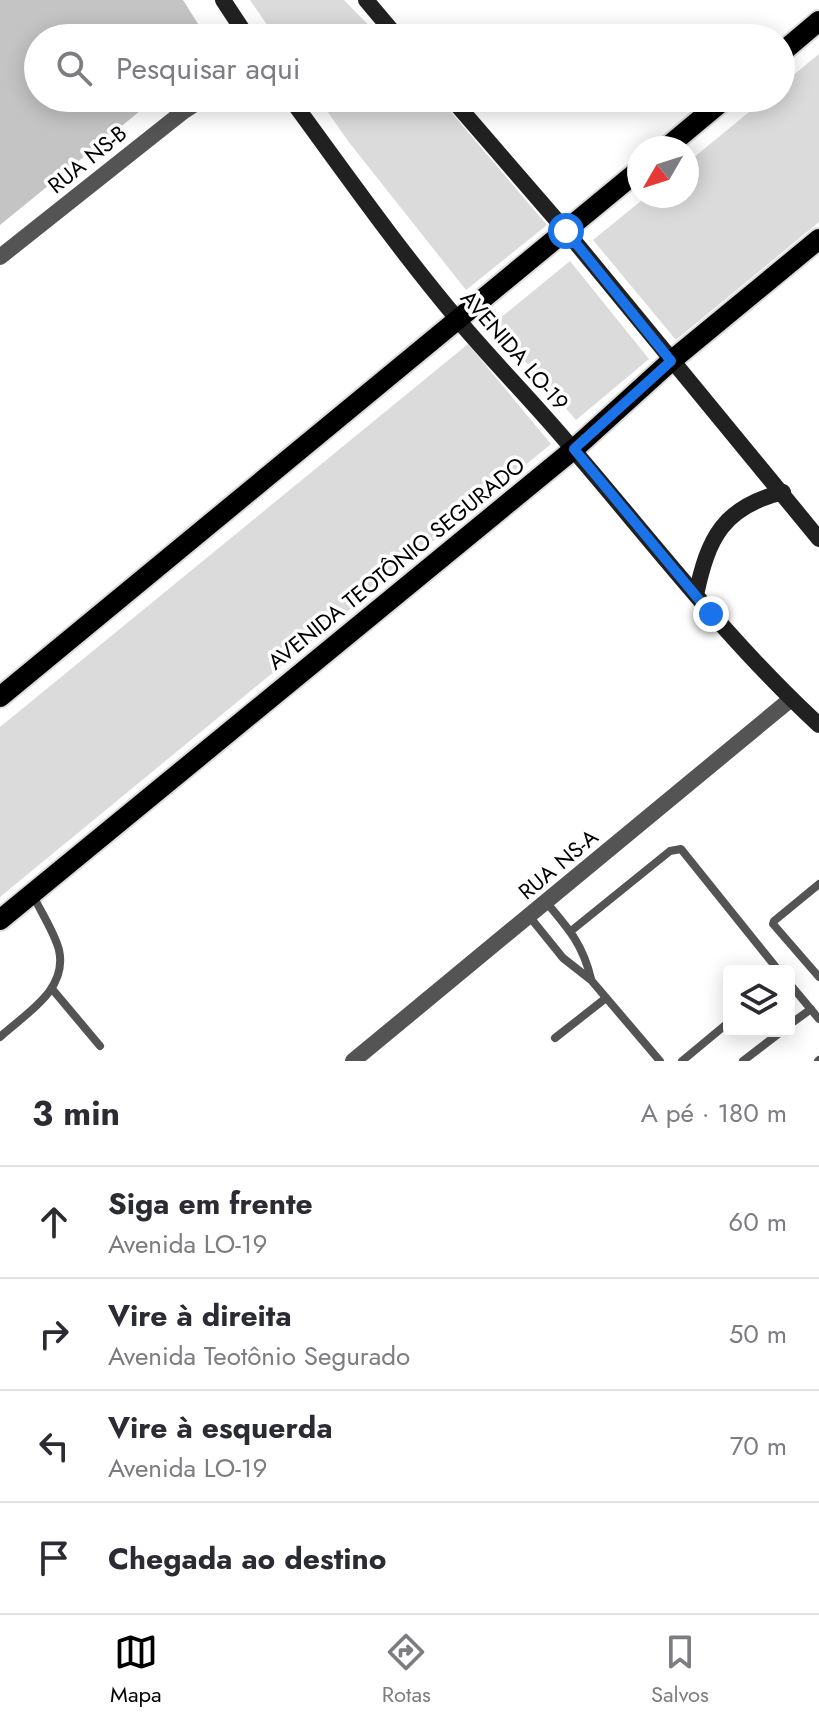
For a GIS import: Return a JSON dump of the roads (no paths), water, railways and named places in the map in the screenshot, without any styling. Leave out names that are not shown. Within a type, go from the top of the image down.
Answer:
[{"type":"main road","points":[[223,0],[239,24]]},
{"type":"main road","points":[[366,0],[386,24]]},
{"type":"main road","points":[[795,41],[819,21]]},
{"type":"main road","name":"AVENIDA LO-19","points":[[300,112],[458,320],[574,449],[696,595],[791,699],[819,725]]},
{"type":"main road","points":[[463,112],[566,231],[819,539]]},
{"type":"main road","points":[[680,136],[709,112]]},
{"type":"main road","points":[[0,697],[627,180]]},
{"type":"main road","name":"AVENIDA TEOTÔNIO SEGURADO","points":[[0,920],[574,449],[671,361],[819,239]]},
{"type":"main road","points":[[696,595],[710,544],[725,523],[742,506],[783,492]]},
{"type":"street","name":"RUA NS-B","points":[[0,257],[183,112]]},
{"type":"street","name":"RUA NS-A","points":[[353,1061],[791,699]]},
{"type":"lane","points":[[571,931],[670,851],[681,849],[774,965]]},
{"type":"lane","points":[[819,884],[773,924],[819,977]]},
{"type":"lane","points":[[0,1037],[53,990],[61,967],[58,947],[32,893]]},
{"type":"lane","points":[[546,902],[571,931],[585,955],[591,980]]},
{"type":"lane","points":[[529,916],[563,958],[591,980],[660,1061]]},
{"type":"lane","points":[[53,990],[100,1046]]},
{"type":"lane","points":[[795,990],[819,1019]]},
{"type":"lane","points":[[555,1038],[606,998]]},
{"type":"lane","points":[[795,1021],[811,1009]]},
{"type":"lane","points":[[682,1061],[723,1027]]},
{"type":"lane","points":[[743,1061],[774,1037]]}]
